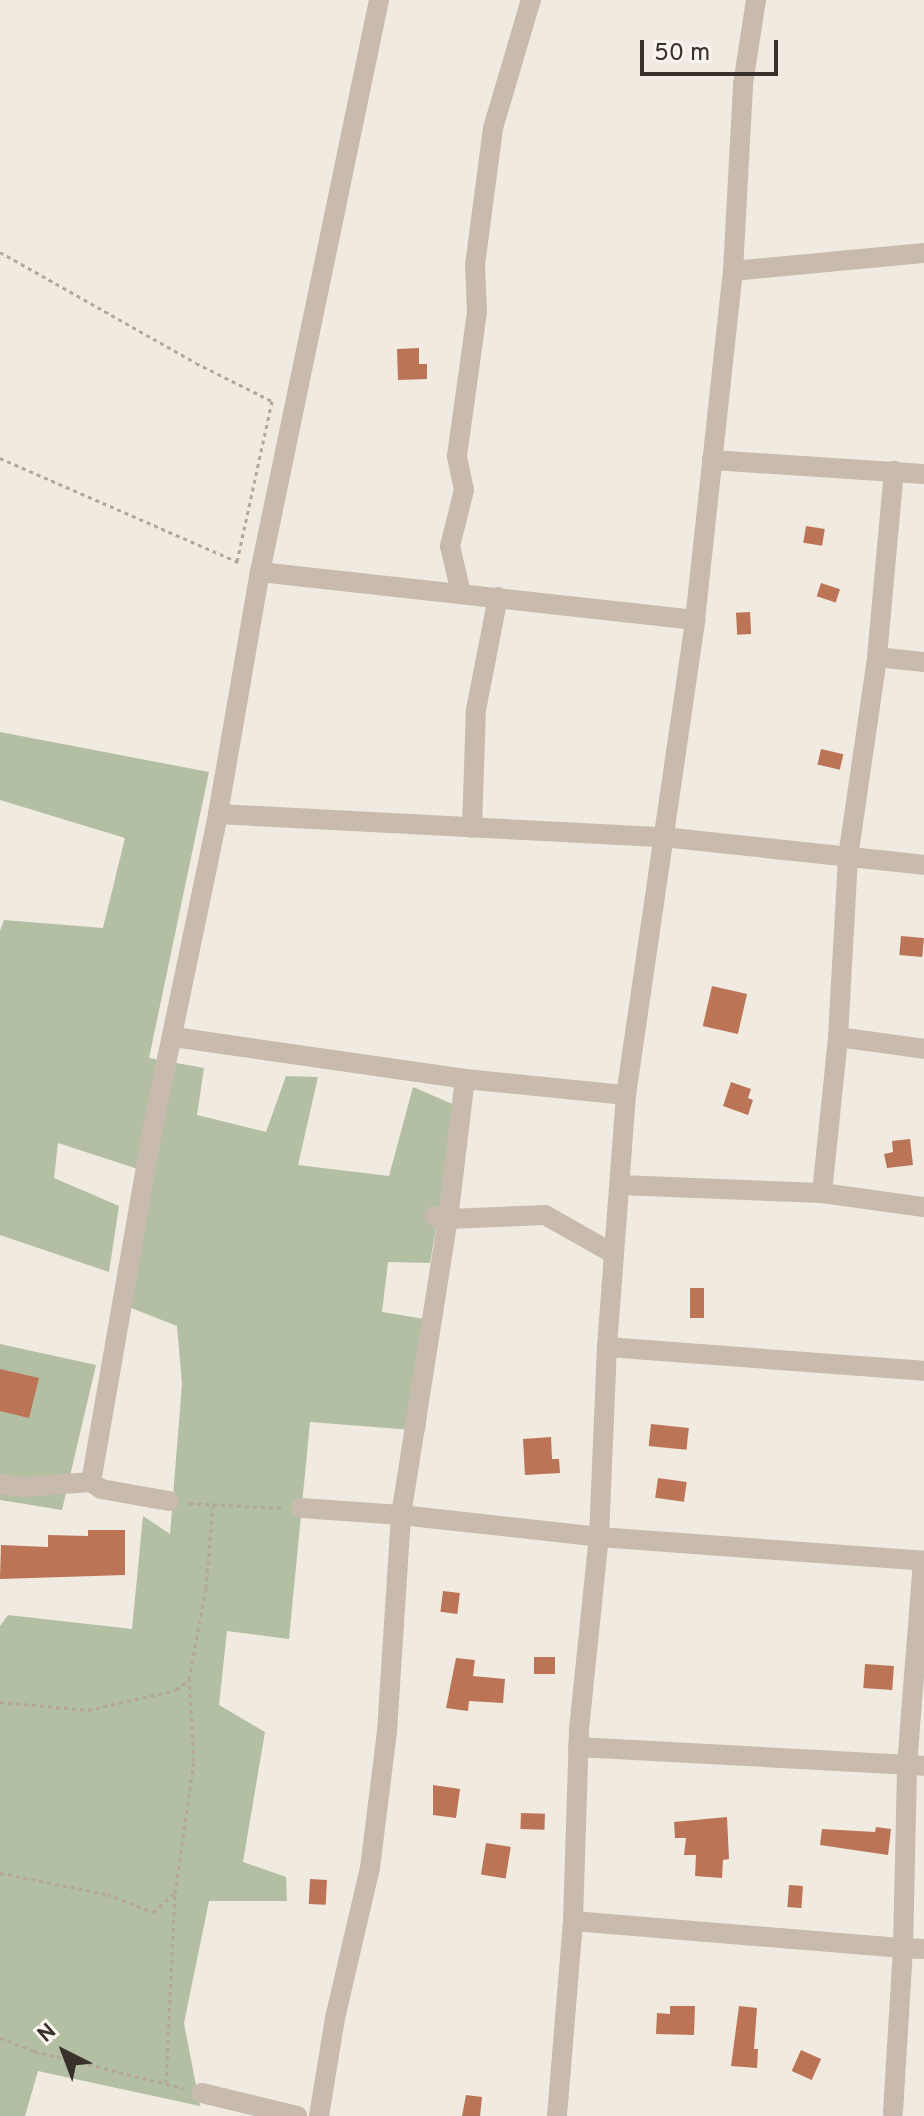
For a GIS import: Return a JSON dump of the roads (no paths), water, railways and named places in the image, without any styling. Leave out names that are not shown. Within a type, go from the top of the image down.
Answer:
[{"type":"street","points":[[91,1482],[153,1126],[174,1037],[218,814],[260,572],[379,0]]},
{"type":"street","points":[[461,593],[450,546],[464,490],[457,456],[477,311],[475,265],[493,128],[531,0]]},
{"type":"street","points":[[557,2116],[573,1921],[578,1747],[599,1537],[607,1347],[626,1095],[695,620],[733,271],[743,84],[756,0]]},
{"type":"street","points":[[733,271],[924,253]]},
{"type":"street","points":[[712,460],[924,474]]},
{"type":"street","points":[[822,1193],[838,1037],[848,857],[877,657],[894,471]]},
{"type":"street","points":[[260,572],[695,620]]},
{"type":"street","points":[[472,828],[476,710],[498,597]]},
{"type":"street","points":[[877,657],[924,662]]},
{"type":"street","points":[[218,814],[663,837],[924,865]]},
{"type":"street","points":[[174,1037],[465,1079],[626,1095]]},
{"type":"street","points":[[838,1037],[924,1049]]},
{"type":"street","points":[[319,2116],[335,2018],[370,1868],[387,1732],[401,1515],[441,1217],[465,1079]]},
{"type":"street","points":[[620,1185],[822,1193],[924,1207]]},
{"type":"street","points":[[441,1217],[545,1215],[614,1254]]},
{"type":"street","points":[[607,1347],[924,1371]]},
{"type":"street","points":[[0,1484],[25,1487],[91,1482],[101,1489],[169,1501]]},
{"type":"street","points":[[301,1508],[401,1515],[599,1537],[924,1561],[915,1765],[914,1949],[893,2112]]},
{"type":"street","points":[[578,1747],[915,1765]]},
{"type":"street","points":[[573,1921],[914,1949]]},
{"type":"street","points":[[202,2093],[297,2116]]}]
